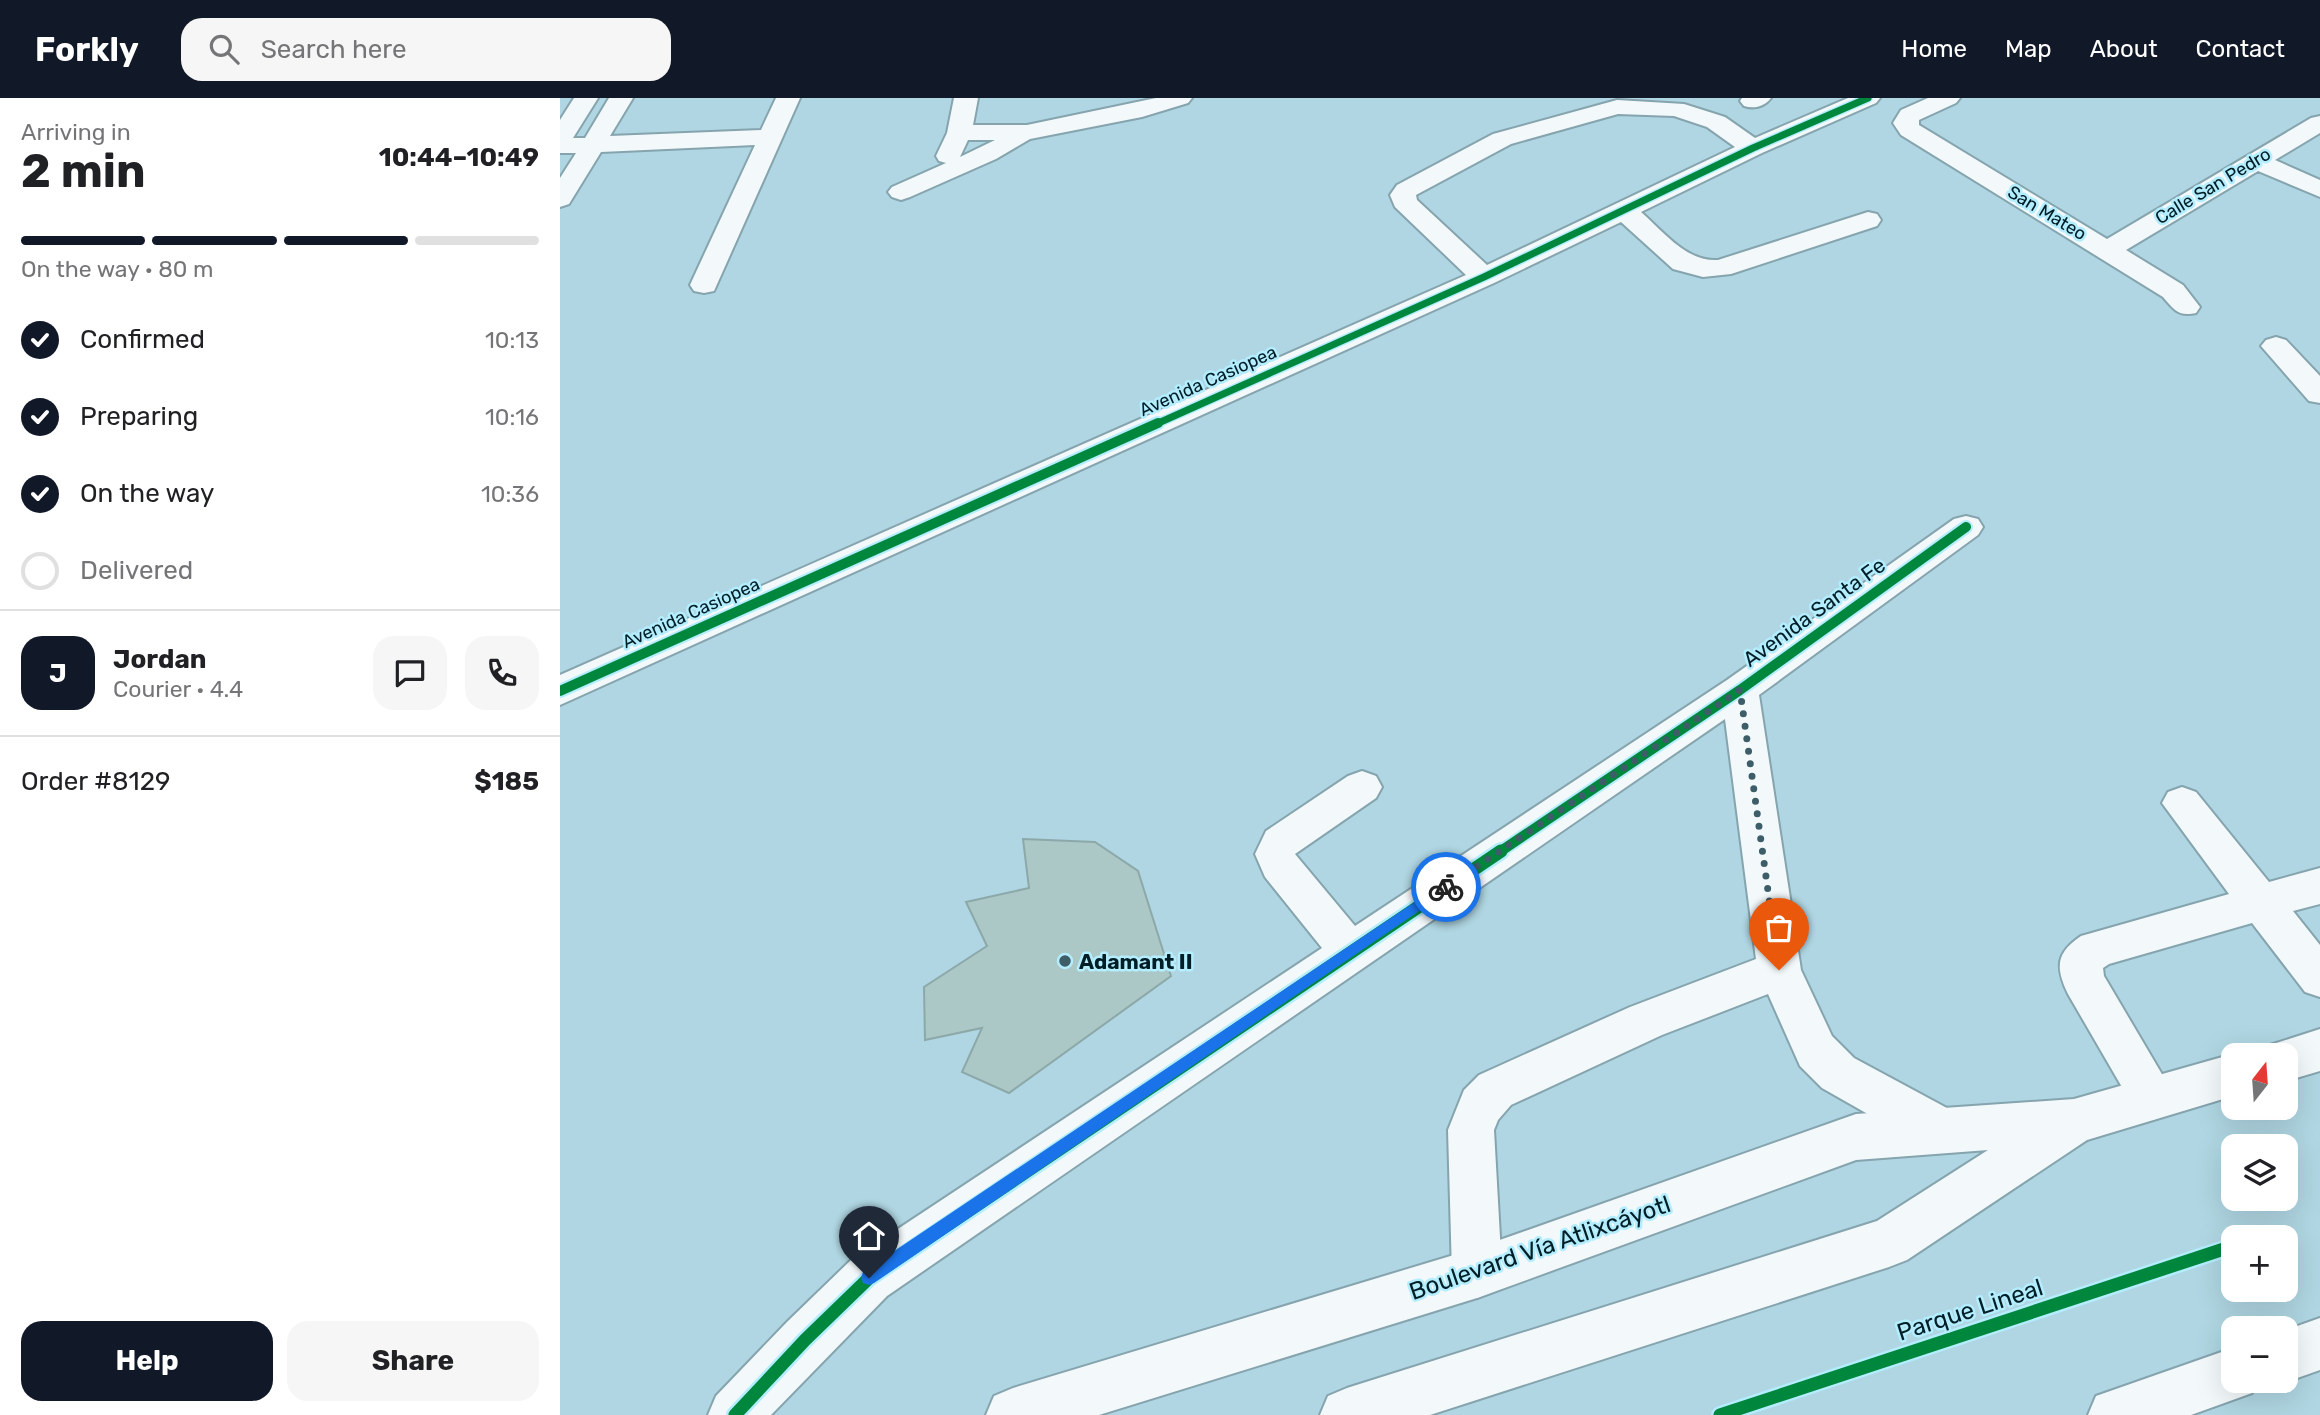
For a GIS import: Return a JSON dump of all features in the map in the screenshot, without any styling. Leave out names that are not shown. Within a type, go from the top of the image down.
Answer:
[{"type":"street","points":[[560,139],[586,98]]},
{"type":"street","points":[[560,199],[621,98]]},
{"type":"street","points":[[705,285],[788,98]]},
{"type":"street","points":[[941,172],[959,133],[966,98]]},
{"type":"street","points":[[959,133],[1027,132],[1142,110],[1180,98]]},
{"type":"street","name":"Avenida Casiopea","points":[[560,691],[1484,277],[1622,209],[1868,98]]},
{"type":"street","name":"San Mateo","points":[[1948,98],[1909,115],[1905,123],[1910,130],[2173,291],[2186,307]]},
{"type":"street","points":[[1484,277],[1405,202],[1403,195],[1406,190],[1479,149],[1502,139],[1617,107],[1676,109],[1716,122],[1753,148]]},
{"type":"street","name":"Calle San Pedro","points":[[2107,250],[2320,123]]},
{"type":"street","points":[[901,192],[941,172],[987,154],[1027,132]]},
{"type":"street","points":[[560,146],[770,137]]},
{"type":"street","points":[[2256,161],[2320,189]]},
{"type":"street","points":[[1622,209],[1683,263],[1703,269],[1721,268],[1868,220]]},
{"type":"street","points":[[2276,346],[2320,394]]},
{"type":"street","name":"Avenida Santa Fe","points":[[735,1415],[805,1340],[869,1278],[1740,690],[1966,527]]},
{"type":"street","points":[[1740,690],[1779,970],[1816,1051],[1838,1073],[1941,1130]]},
{"type":"street","points":[[1350,951],[1279,865],[1275,854],[1280,843],[1362,787]]},
{"type":"street","points":[[2182,803],[2320,978]]},
{"type":"street","points":[[2153,1098],[2083,980],[2081,960],[2096,950],[2320,886]]},
{"type":"street","points":[[1477,1273],[1471,1130],[1480,1106],[1487,1098],[1495,1090],[1646,1021],[1779,970]]},
{"type":"street","points":[[2298,1056],[2320,1050]]},
{"type":"street","name":"Boulevard Vía Atlixcáyotl","points":[[1013,1415],[1477,1273],[1856,1137],[2074,1121],[2221,1078]]},
{"type":"street","name":"Boulevard Vía Atlixcáyotl","points":[[1347,1415],[1889,1242],[2074,1121]]},
{"type":"street","points":[[2298,1352],[2320,1344]]},
{"type":"street","points":[[2130,1412],[2221,1378]]},
{"type":"building","name":"Adamant II","points":[[1023,839],[1095,842],[1138,871],[1171,976],[1009,1093],[962,1072],[982,1028],[925,1040],[924,987],[987,946],[966,902],[1029,888]]},
{"type":"cycle path","points":[[560,691],[1484,277],[1753,148],[1868,98]]},
{"type":"cycle path","points":[[735,1415],[805,1340],[869,1278],[1740,690],[1966,527]]},
{"type":"cycle path","name":"Parque Lineal","points":[[1720,1415],[2221,1250]]},
{"type":"way so far","points":[[1446,887],[1740,690],[1779,970]]},
{"type":"place","name":"Adamant II","points":[[1065,961]]},
{"type":"route","points":[[869,1278],[1446,887]]}]
